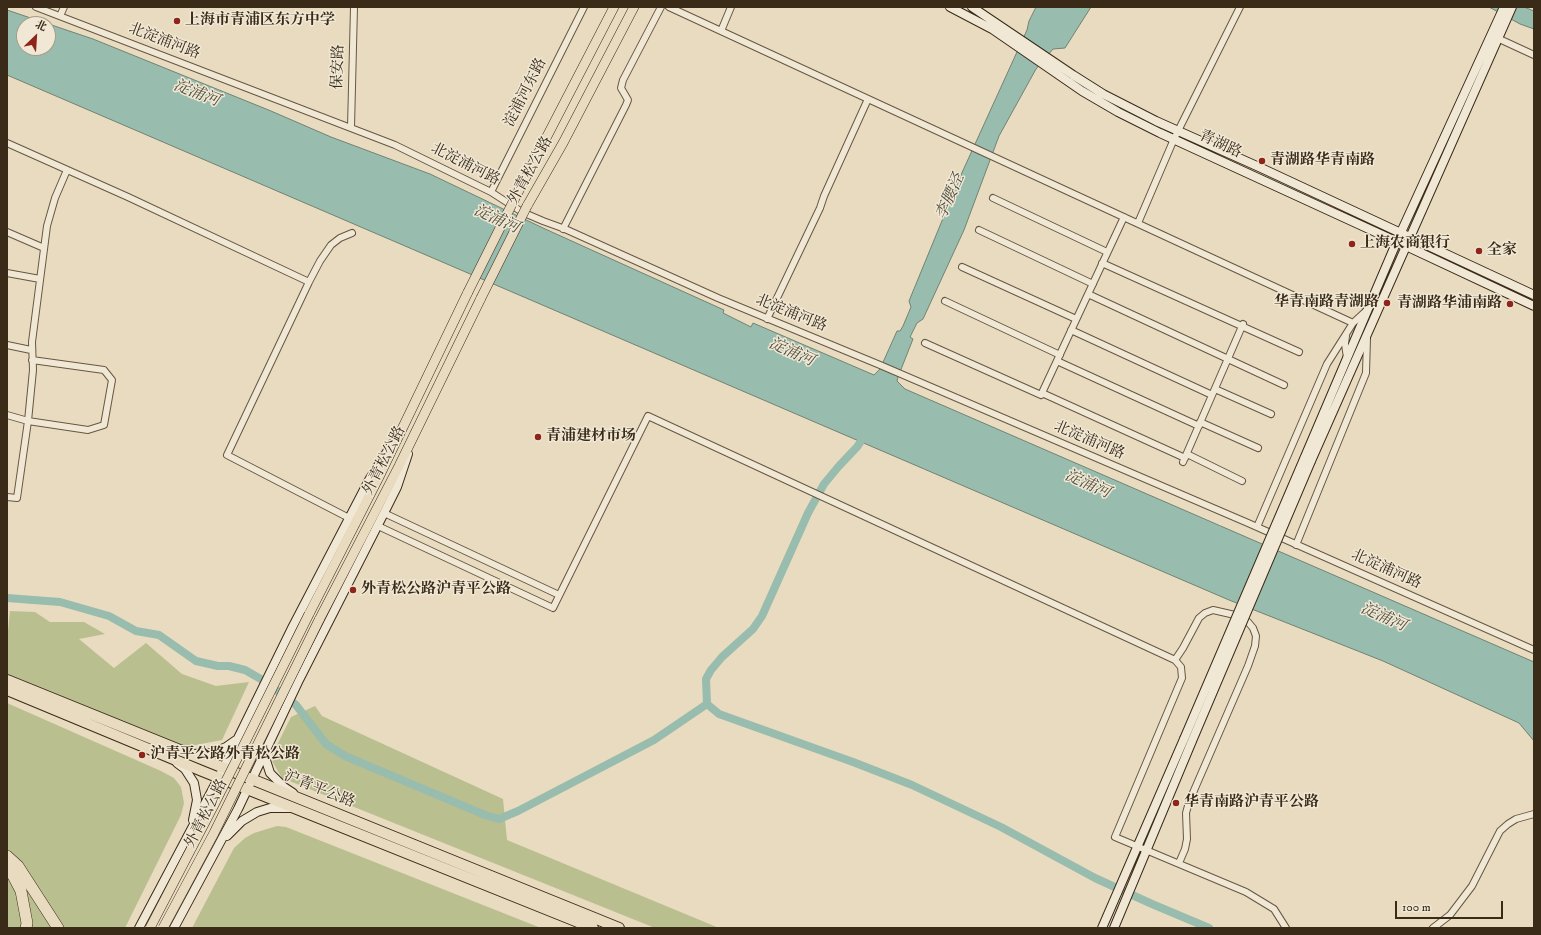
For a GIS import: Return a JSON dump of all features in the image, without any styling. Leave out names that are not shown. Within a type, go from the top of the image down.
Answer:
[{"type":"highway","name":"沪青平公路","points":[[7,680],[188,753],[229,776],[247,789],[593,928]]},
{"type":"highway","name":"沪青平公路","points":[[7,690],[164,755],[229,776],[252,779],[619,928]]},
{"type":"highway","points":[[7,856],[18,866],[58,928]]},
{"type":"highway","points":[[7,868],[11,872],[21,891],[27,923],[26,928]]},
{"type":"main road","name":"外青松公路","points":[[150,928],[215,803],[514,200],[614,7]]},
{"type":"main road","name":"外青松公路","points":[[163,928],[217,826],[528,206],[563,144],[634,7]]},
{"type":"main road","name":"青湖路","points":[[950,7],[1019,42]]},
{"type":"main road","name":"青湖路","points":[[972,7],[1047,62],[1082,91],[1118,112],[1174,139],[1534,296]]},
{"type":"main road","points":[[1102,928],[1188,740],[1308,460],[1367,336],[1504,13],[1512,7]]},
{"type":"main road","points":[[1308,460],[1347,358],[1399,238],[1495,37]]},
{"type":"main road","name":"青湖路","points":[[1047,62],[1073,75],[1103,94],[1399,238]]},
{"type":"main road","name":"青湖路","points":[[1408,242],[1534,306]]},
{"type":"main road","points":[[220,844],[228,812],[229,776],[243,729],[349,518],[376,468],[401,430]]},
{"type":"main road","points":[[174,928],[220,844],[282,714],[384,514],[402,473],[411,441]]},
{"type":"main road","points":[[249,716],[251,727],[256,732],[266,734],[275,730]]},
{"type":"main road","points":[[188,753],[204,754],[226,747],[234,742],[243,729]]},
{"type":"main road","points":[[139,928],[195,824],[229,776],[261,748],[275,730]]},
{"type":"main road","points":[[1114,928],[1147,851],[1188,740]]},
{"type":"main road","points":[[264,754],[269,772],[278,782],[315,804]]},
{"type":"main road","points":[[164,755],[185,769],[194,783],[196,792],[196,809],[184,844]]},
{"type":"main road","points":[[220,844],[239,823],[256,812],[270,808],[300,810]]},
{"type":"street","name":"北淀浦河路","points":[[36,7],[395,145],[491,192],[522,212],[563,228],[718,298],[880,365],[1257,527],[1534,650]]},
{"type":"street","points":[[60,16],[64,7]]},
{"type":"street","name":"保安路","points":[[351,127],[354,7]]},
{"type":"street","name":"淀浦河东路","points":[[491,192],[584,7]]},
{"type":"street","points":[[563,228],[626,105],[628,100],[621,88],[623,80],[661,7]]},
{"type":"street","points":[[669,7],[1353,323]]},
{"type":"street","points":[[721,31],[731,7]]},
{"type":"street","points":[[1138,223],[1174,139],[1240,7]]},
{"type":"street","points":[[1495,37],[1534,55]]},
{"type":"street","points":[[768,319],[820,208],[868,99]]},
{"type":"street","points":[[7,143],[128,197],[309,282]]},
{"type":"street","points":[[7,497],[17,498],[28,421],[33,370],[31,350],[44,248],[50,212],[59,186],[67,170]]},
{"type":"street","points":[[993,198],[1107,252]]},
{"type":"street","points":[[1042,393],[1124,217]]},
{"type":"street","points":[[979,230],[1093,284]]},
{"type":"street","points":[[7,232],[44,248]]},
{"type":"street","points":[[349,518],[227,455],[320,261],[331,245],[340,238],[352,233]]},
{"type":"street","points":[[1102,263],[1243,325],[1299,352]]},
{"type":"street","points":[[962,267],[1076,319]]},
{"type":"street","points":[[7,273],[40,279]]},
{"type":"street","points":[[1088,294],[1284,385]]},
{"type":"street","points":[[945,301],[1060,355]]},
{"type":"street","points":[[1257,527],[1327,364],[1353,323],[1369,309]]},
{"type":"street","points":[[1185,458],[1243,325]]},
{"type":"street","points":[[1071,330],[1213,392],[1270,414]]},
{"type":"street","points":[[1347,332],[1345,344],[1347,358]]},
{"type":"street","points":[[1296,545],[1366,373],[1367,336]]},
{"type":"street","points":[[925,343],[1041,395],[1042,393],[1185,458],[1242,481]]},
{"type":"street","points":[[7,344],[31,350]]},
{"type":"street","points":[[7,415],[28,421],[88,430],[104,425],[112,380],[104,370],[32,360]]},
{"type":"street","points":[[1057,361],[1258,448]]},
{"type":"street","points":[[378,526],[553,608],[648,416],[1174,660],[1181,667],[1182,678],[1115,837],[1246,892],[1274,909],[1285,925]]},
{"type":"street","points":[[384,514],[559,595]]},
{"type":"street","points":[[1174,660],[1183,648],[1199,618],[1205,613],[1213,610],[1235,614],[1248,622],[1253,628],[1256,636],[1255,646],[1248,666],[1189,802],[1186,813],[1187,839],[1185,849],[1179,863]]},
{"type":"street","points":[[1433,928],[1450,915],[1472,886],[1500,831],[1516,819],[1534,814]]},
{"type":"shaded area","points":[[10,611],[35,612],[50,622],[84,622],[105,634],[79,639],[114,668],[146,643],[182,674],[216,686],[249,682],[222,740],[185,747],[7,674],[7,630],[8,631]]},
{"type":"shaded area","points":[[7,703],[161,771],[174,778],[181,787],[184,803],[181,815],[125,928],[7,928]]},
{"type":"shaded area","points":[[315,706],[322,716],[503,799],[507,840],[719,928],[655,928],[282,778],[272,761],[272,755],[291,717]]},
{"type":"shaded area","points":[[277,826],[286,827],[541,928],[192,928],[234,848],[245,838],[254,833]]},
{"type":"water","name":"淀浦河","points":[[1036,7],[1091,7],[1065,48],[1053,49],[1036,69],[999,136],[964,230],[923,319],[917,323],[910,337],[913,339],[897,381],[905,389],[1534,662],[1534,741],[1519,723],[1383,661],[1229,600],[7,75],[7,10],[25,16],[16,16],[16,56],[56,56],[56,27],[93,39],[331,137],[430,174],[543,228],[724,310],[723,313],[751,327],[753,323],[874,375],[880,369],[897,331],[900,331],[903,326],[911,307],[909,301],[960,177],[1027,30],[1029,21]]},
{"type":"water","points":[[1489,7],[1524,7],[1534,11],[1534,29],[1520,24]]},
{"type":"waterway","points":[[867,432],[857,447],[824,484],[808,513],[762,616],[753,629],[722,657],[711,670],[706,679],[707,704],[719,714],[853,762],[912,785],[1001,827],[1095,878],[1209,928]]},
{"type":"waterway","points":[[7,598],[60,602],[109,616],[136,631],[159,635],[196,661],[245,670],[266,682],[296,705],[326,744],[345,756],[485,815],[499,819],[518,811],[654,740],[707,704]]},
{"type":"place","name":"上海市青浦区东方中学","points":[[177,21]]},
{"type":"place","name":"青湖路华青南路","points":[[1262,161]]},
{"type":"place","name":"上海农商银行","points":[[1352,244]]},
{"type":"place","name":"全家","points":[[1479,251]]},
{"type":"place","name":"华青南路青湖路","points":[[1387,303]]},
{"type":"place","name":"青湖路华浦南路","points":[[1510,304]]},
{"type":"place","name":"青浦建材市场","points":[[538,437]]},
{"type":"place","name":"外青松公路沪青平公路","points":[[353,590]]},
{"type":"place","name":"沪青平公路外青松公路","points":[[142,755]]},
{"type":"place","name":"华青南路沪青平公路","points":[[1176,803]]},
{"type":"water label","name":"李腰泾","points":[[951,197]]}]
